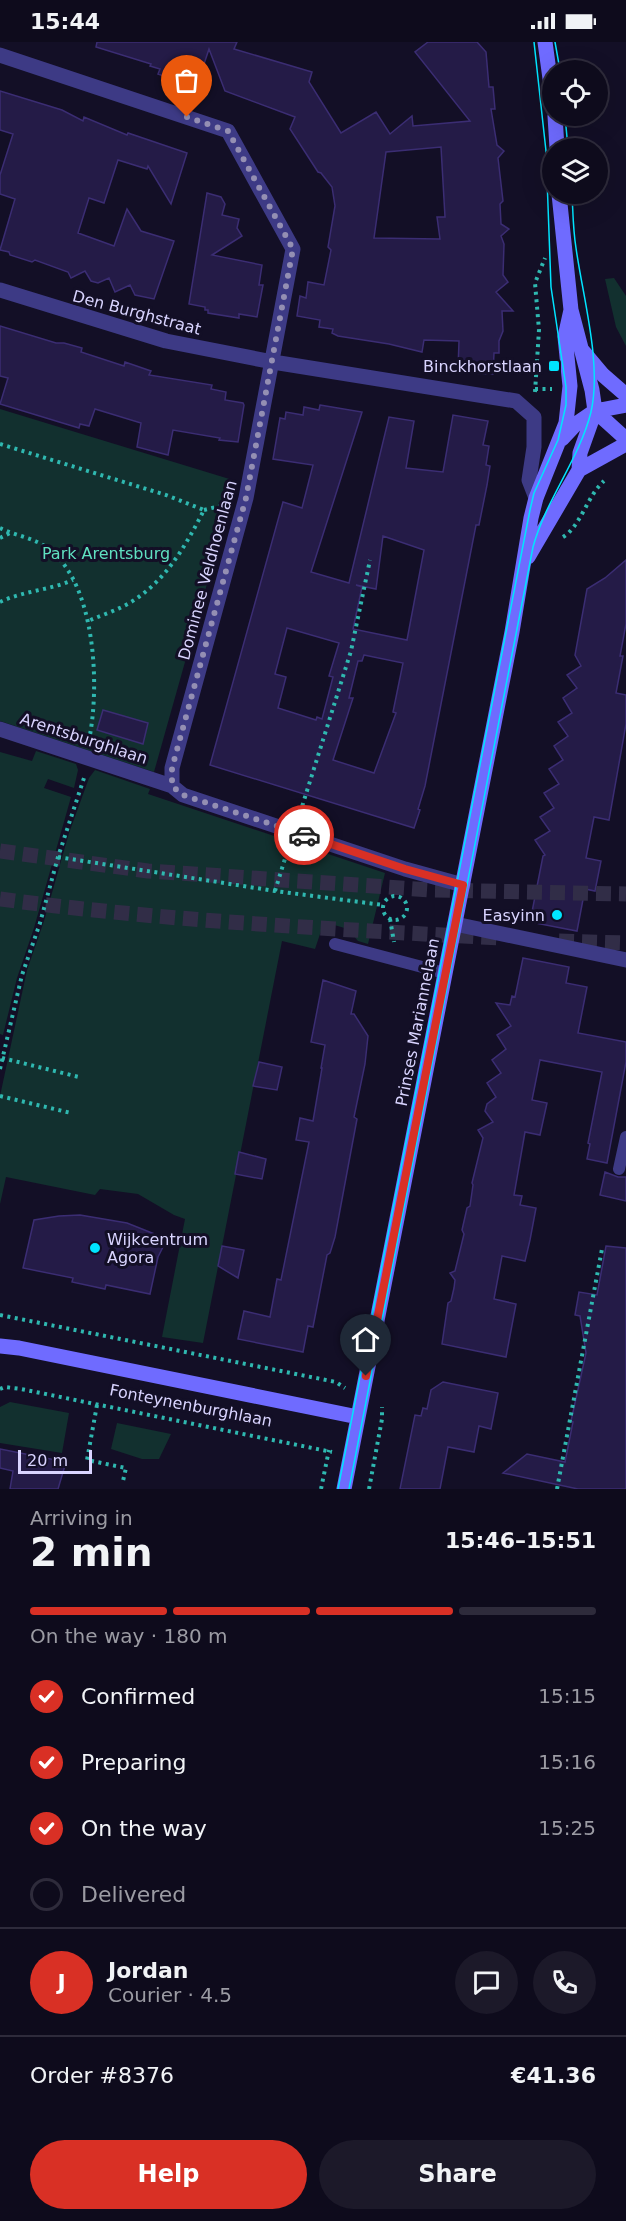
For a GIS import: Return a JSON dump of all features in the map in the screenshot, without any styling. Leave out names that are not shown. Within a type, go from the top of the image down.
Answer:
[{"type":"street","points":[[547,45],[549,60]]},
{"type":"street","name":"Dominee Veldhoenlaan","points":[[0,55],[228,131],[293,249],[246,498],[172,768],[172,786]]},
{"type":"street","name":"Prinses Mariannelaan","points":[[524,562],[579,470],[580,453],[595,411],[592,390],[571,310],[561,204]]},
{"type":"street","name":"Den Burghstraat","points":[[0,290],[166,342],[273,362],[516,401],[534,417]]},
{"type":"street","name":"Prinses Mariannelaan","points":[[344,1489],[463,885],[529,527],[536,498],[566,423],[570,386],[565,337],[571,310]]},
{"type":"street","points":[[580,347],[603,375],[626,395]]},
{"type":"street","points":[[560,441],[576,424],[595,411],[626,405]]},
{"type":"street","points":[[595,411],[626,439]]},
{"type":"street","points":[[534,417],[534,447],[530,480],[536,498]]},
{"type":"street","points":[[579,470],[626,444]]},
{"type":"street","name":"Arentsburghlaan","points":[[0,729],[172,786],[183,795],[405,869],[463,885]]},
{"type":"street","points":[[455,924],[626,960]]},
{"type":"street","name":"Fonteynenburghlaan","points":[[0,1346],[30,1350],[358,1417]]},
{"type":"lane","points":[[335,944],[445,973]]},
{"type":"lane","points":[[619,1169],[626,1137]]},
{"type":"path","points":[[534,417],[539,330],[535,283],[546,257]]},
{"type":"path","points":[[0,444],[166,495],[204,510],[186,545],[162,577],[131,602],[88,621]]},
{"type":"path","points":[[0,528],[48,548],[64,564],[73,580],[88,621],[94,691],[93,715],[84,776],[22,975],[0,1069]]},
{"type":"path","points":[[0,538],[11,533]]},
{"type":"path","points":[[275,891],[351,651],[370,560]]},
{"type":"path","points":[[0,602],[31,592],[56,588],[73,580]]},
{"type":"path","points":[[58,857],[275,891],[383,905]]},
{"type":"path","points":[[397,896],[407,903],[407,911],[402,918],[394,920],[384,914],[383,905],[389,897],[397,896]]},
{"type":"path","points":[[2,1058],[79,1077]]},
{"type":"path","points":[[0,1096],[71,1113]]},
{"type":"path","points":[[556,1489],[602,1249]]},
{"type":"path","points":[[0,1315],[336,1382],[345,1388]]},
{"type":"path","name":"Fonteynenburghlaan","points":[[0,1389],[5,1387],[21,1389],[375,1461]]},
{"type":"path","points":[[97,1405],[87,1460],[126,1468],[123,1481]]},
{"type":"path","points":[[369,1489],[382,1419]]},
{"type":"green space","points":[[614,278],[626,296],[626,346],[616,327],[605,279]]},
{"type":"green space","name":"Park Arentsburg","points":[[0,409],[236,481],[154,772],[0,721]]},
{"type":"green space","points":[[36,751],[76,764],[78,770],[74,788],[48,779],[44,788],[71,797],[34,928],[17,978],[3,1035],[0,1034],[0,752],[32,761]]},
{"type":"green space","points":[[95,770],[150,789],[148,794],[385,873],[368,944],[358,941],[348,929],[324,922],[315,949],[282,941],[203,1343],[162,1337],[185,1219],[138,1194],[100,1189],[95,1195],[6,1177],[0,1204],[0,1096],[27,970],[44,921],[69,833],[89,778]]},
{"type":"green space","points":[[10,1402],[69,1413],[62,1453],[0,1443],[0,1407]]},
{"type":"green space","points":[[117,1423],[171,1434],[159,1459],[142,1459],[111,1449]]},
{"type":"building","points":[[97,42],[237,42],[234,49],[312,72],[309,82],[341,133],[376,112],[390,134],[412,116],[413,126],[470,121],[415,52],[428,42],[477,42],[486,52],[489,87],[493,87],[495,109],[491,109],[497,145],[504,151],[498,158],[503,201],[500,204],[501,224],[509,229],[501,236],[504,244],[503,275],[508,282],[496,292],[513,311],[502,311],[503,331],[499,341],[499,353],[494,353],[493,374],[469,373],[468,369],[458,369],[459,341],[424,340],[422,352],[338,336],[332,333],[333,329],[319,327],[320,320],[297,316],[300,296],[306,298],[308,282],[324,285],[331,250],[328,247],[335,206],[332,187],[318,172],[290,129],[295,117],[225,91],[209,49],[198,82],[188,79],[187,84],[158,74],[160,69],[150,66],[151,64],[96,47]],"holes":[[[441,147],[445,217],[437,217],[440,239],[374,238],[386,152]]]},
{"type":"building","points":[[0,91],[62,110],[83,121],[84,117],[127,135],[128,133],[187,153],[171,204],[148,166],[147,169],[118,160],[104,203],[89,198],[78,233],[114,246],[127,209],[141,231],[174,241],[154,299],[135,295],[130,285],[115,292],[109,278],[98,283],[91,281],[85,271],[71,278],[68,272],[0,250],[15,199],[0,194],[0,175],[13,134],[0,130]]},
{"type":"building","points":[[207,193],[221,197],[225,204],[222,215],[239,219],[237,228],[242,236],[212,255],[262,265],[259,285],[263,285],[257,317],[239,314],[239,318],[208,313],[205,307],[189,304]]},
{"type":"building","points":[[0,326],[56,343],[82,348],[81,352],[124,366],[125,362],[151,371],[149,375],[212,385],[211,389],[226,392],[225,400],[244,405],[238,442],[173,430],[168,455],[137,447],[141,423],[95,409],[89,426],[80,424],[79,428],[0,404],[8,378],[0,376]]},
{"type":"building","points":[[320,405],[362,412],[311,572],[349,583],[389,417],[414,421],[406,468],[443,472],[453,415],[488,421],[483,445],[489,446],[486,465],[490,466],[487,485],[479,525],[476,525],[425,786],[414,828],[210,765],[283,502],[302,508],[313,465],[273,459],[280,418],[285,419],[286,412],[303,415],[304,407],[319,410]],"holes":[[[383,536],[424,550],[407,640],[353,629],[362,587],[356,585],[376,589]],[[287,628],[339,643],[329,676],[333,677],[322,719],[317,717],[316,720],[278,708],[286,677],[275,674]],[[364,655],[403,663],[393,712],[396,713],[374,773],[333,760],[353,698],[349,698],[358,661],[362,661]]]},
{"type":"building","points":[[626,560],[626,624],[616,693],[626,695],[626,724],[609,820],[594,817],[586,858],[601,861],[595,891],[585,889],[577,931],[530,922],[545,855],[535,840],[550,831],[540,817],[554,808],[544,793],[559,784],[549,769],[563,760],[554,746],[568,736],[558,722],[572,713],[563,698],[577,688],[567,675],[581,666],[575,655],[587,589],[605,578]]},
{"type":"building","points":[[103,710],[148,723],[143,744],[97,730]]},
{"type":"building","points":[[523,958],[569,967],[566,983],[587,987],[578,1033],[626,1042],[626,1062],[607,1163],[587,1159],[602,1072],[540,1060],[532,1100],[547,1103],[540,1135],[525,1132],[514,1195],[522,1196],[520,1205],[536,1208],[530,1240],[525,1261],[502,1256],[494,1299],[516,1304],[506,1357],[442,1344],[448,1303],[451,1301],[455,1280],[450,1273],[455,1271],[483,1138],[478,1130],[493,1122],[485,1111],[487,1104],[496,1097],[487,1083],[501,1073],[492,1060],[506,1049],[497,1035],[511,1026],[496,1003],[510,1005],[512,996],[515,997]]},
{"type":"building","points":[[323,980],[356,991],[351,1014],[354,1014],[368,1036],[365,1064],[354,1117],[357,1119],[335,1237],[330,1253],[327,1255],[313,1327],[308,1326],[303,1352],[238,1339],[244,1311],[270,1317],[277,1279],[281,1280],[309,1142],[296,1140],[300,1118],[313,1121],[322,1068],[325,1045],[311,1042]]},
{"type":"building","points":[[259,1062],[282,1067],[277,1090],[253,1086]]},
{"type":"building","points":[[239,1152],[266,1159],[262,1179],[235,1174]]},
{"type":"building","points":[[605,1172],[618,1177],[626,1177],[626,1201],[600,1195]]},
{"type":"building","name":"Wijkcentrum Agora","points":[[80,1215],[127,1223],[167,1239],[158,1257],[150,1294],[106,1285],[105,1289],[72,1282],[73,1278],[23,1268],[34,1220]]},
{"type":"building","points":[[222,1246],[244,1250],[238,1278],[218,1266]]},
{"type":"building","points":[[606,1246],[626,1248],[626,1489],[578,1489],[503,1473],[527,1454],[565,1462],[573,1422],[571,1421],[586,1353],[580,1316],[575,1315],[579,1292],[597,1295]]},
{"type":"building","points":[[443,1382],[498,1393],[491,1429],[479,1426],[474,1452],[448,1447],[440,1489],[400,1489],[415,1415],[421,1416],[423,1408],[427,1409],[431,1390]]},
{"type":"building","points":[[0,1449],[66,1462],[58,1489],[10,1489],[13,1471],[0,1468]]},
{"type":"tunnel","points":[[0,851],[148,871],[432,890],[626,894]]},
{"type":"tunnel","points":[[0,899],[187,919],[499,938]]},
{"type":"tunnel","points":[[559,941],[626,943]]},
{"type":"tram line","points":[[338,1489],[530,510],[534,493],[558,440],[566,405],[566,387],[551,287],[546,151],[534,42]]},
{"type":"tram line","points":[[555,42],[558,60]]},
{"type":"tram line","points":[[566,126],[567,138]]},
{"type":"tram line","points":[[349,1489],[533,547],[546,512],[579,447],[591,412],[594,393],[593,352],[575,241],[573,204]]},
{"type":"way so far","points":[[187,117],[228,131],[293,249],[246,498],[172,768],[172,786],[183,795],[304,835]]},
{"type":"place","name":"Binckhorstlaan","points":[[554,366]]},
{"type":"place","name":"Easyinn","points":[[557,915]]},
{"type":"place","name":"Wijkcentrum Agora","points":[[95,1248]]},
{"type":"route","points":[[304,835],[405,869],[463,885],[366,1376]]}]
